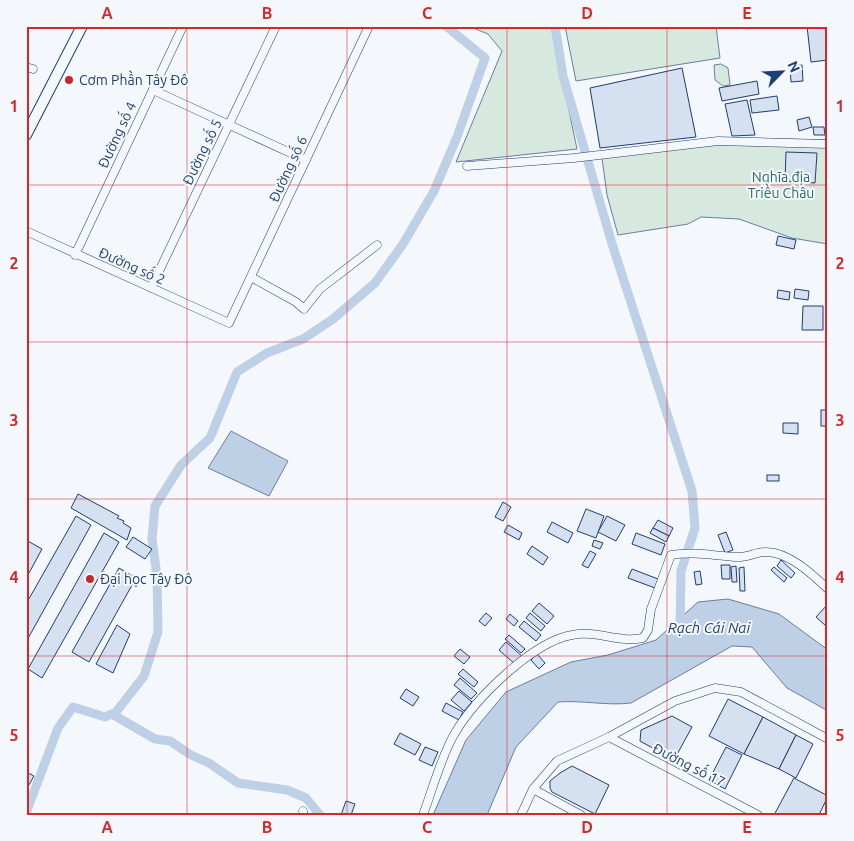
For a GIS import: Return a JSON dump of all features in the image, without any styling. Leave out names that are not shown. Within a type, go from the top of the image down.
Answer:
[{"type":"street","points":[[26,135],[82,26]]},
{"type":"street","name":"Đường số 4","points":[[75,255],[183,26]]},
{"type":"street","name":"Đường số 5","points":[[151,288],[276,26]]},
{"type":"street","name":"Đường số 6","points":[[229,323],[369,26]]},
{"type":"street","points":[[153,90],[306,160]]},
{"type":"street","points":[[466,166],[582,157],[718,141],[828,144]]},
{"type":"street","name":"Đường số 2","points":[[26,231],[75,255],[229,323]]},
{"type":"street","points":[[251,277],[296,302],[304,309],[320,289],[377,245]]},
{"type":"street","points":[[424,815],[454,734],[484,694],[528,655],[554,640],[572,634],[599,634],[630,641],[643,638],[648,630],[651,609],[671,555],[703,554],[741,558],[768,552],[807,570],[828,589]]},
{"type":"street","points":[[521,815],[533,790],[557,761],[609,737],[675,701],[715,688],[741,692],[828,739]]},
{"type":"street","name":"Đường số 17","points":[[609,737],[758,815]]},
{"type":"street","points":[[533,790],[580,815]]},
{"type":"green space","points":[[468,26],[551,26],[577,149],[456,162],[502,51],[488,34]]},
{"type":"green space","points":[[565,26],[716,26],[720,58],[576,81]]},
{"type":"green space","points":[[721,64],[728,68],[730,85],[723,86],[715,80],[714,65]]},
{"type":"green space","name":"Nghĩa địa Triều Châu","points":[[725,138],[828,140],[828,244],[792,238],[739,219],[701,217],[688,224],[618,235],[607,195],[601,151]]},
{"type":"water","points":[[231,431],[288,461],[269,496],[208,468]]},
{"type":"water","name":"Rạch Cái Nai","points":[[728,599],[779,614],[828,650],[828,711],[787,688],[752,647],[732,646],[631,703],[558,702],[516,747],[487,815],[433,815],[466,740],[506,692],[571,662],[608,655],[656,640],[698,602]]},
{"type":"building","points":[[807,26],[825,26],[828,60],[811,62]]},
{"type":"building","points":[[802,65],[803,81],[791,82],[790,66]]},
{"type":"building","points":[[682,68],[696,137],[600,148],[590,88]]},
{"type":"building","points":[[757,81],[759,94],[722,101],[719,88]]},
{"type":"building","points":[[777,96],[779,110],[752,113],[750,100]]},
{"type":"building","points":[[747,100],[755,135],[732,136],[725,104]]},
{"type":"building","points":[[809,117],[812,127],[799,131],[797,120]]},
{"type":"building","points":[[813,127],[824,127],[825,135],[814,135]]},
{"type":"building","points":[[786,152],[817,153],[815,183],[785,181]]},
{"type":"building","points":[[778,236],[796,240],[794,249],[776,245]]},
{"type":"building","points":[[795,289],[809,291],[808,300],[794,298]]},
{"type":"building","points":[[778,290],[790,292],[789,300],[777,298]]},
{"type":"building","points":[[803,306],[823,306],[823,330],[802,330]]},
{"type":"building","points":[[821,410],[828,410],[828,426],[821,426]]},
{"type":"building","points":[[783,423],[798,423],[798,434],[783,433]]},
{"type":"building","points":[[767,475],[779,475],[779,481],[767,481]]},
{"type":"building","points":[[78,494],[119,516],[117,518],[124,521],[123,523],[131,528],[127,540],[71,508]]},
{"type":"building","points":[[503,502],[511,507],[503,521],[495,517]]},
{"type":"building","points":[[586,509],[604,516],[596,538],[577,531]]},
{"type":"building","points":[[76,516],[91,525],[26,642],[26,604]]},
{"type":"building","points":[[607,516],[625,525],[616,541],[598,532]]},
{"type":"building","points":[[658,520],[673,528],[669,536],[653,528]]},
{"type":"building","points":[[552,522],[573,533],[568,543],[547,532]]},
{"type":"building","points":[[508,525],[522,533],[519,540],[504,532]]},
{"type":"building","points":[[653,528],[669,536],[666,542],[650,533]]},
{"type":"building","points":[[726,532],[733,550],[725,553],[718,535]]},
{"type":"building","points":[[104,533],[119,542],[42,678],[28,669]]},
{"type":"building","points":[[636,533],[665,544],[661,555],[632,544]]},
{"type":"building","points":[[133,537],[152,549],[145,559],[126,547]]},
{"type":"building","points":[[26,540],[42,549],[29,573],[26,572]]},
{"type":"building","points":[[594,540],[603,543],[600,549],[592,546]]},
{"type":"building","points":[[532,546],[548,557],[543,565],[527,554]]},
{"type":"building","points":[[590,551],[596,554],[588,568],[582,565]]},
{"type":"building","points":[[781,560],[795,573],[791,578],[777,566]]},
{"type":"building","points":[[721,565],[730,565],[730,579],[722,579]]},
{"type":"building","points":[[736,566],[737,582],[732,582],[731,567]]},
{"type":"building","points":[[744,567],[745,591],[740,591],[739,568]]},
{"type":"building","points":[[774,567],[787,578],[784,582],[771,570]]},
{"type":"building","points":[[119,568],[136,578],[89,662],[72,652]]},
{"type":"building","points":[[632,569],[658,579],[655,588],[628,578]]},
{"type":"building","points":[[700,571],[702,584],[696,585],[694,572]]},
{"type":"building","points":[[539,603],[554,616],[547,624],[532,611]]},
{"type":"building","points":[[828,604],[828,625],[826,626],[816,617]]},
{"type":"building","points":[[486,613],[492,618],[485,626],[479,621]]},
{"type":"building","points":[[530,613],[545,626],[541,631],[526,618]]},
{"type":"building","points":[[510,614],[518,621],[514,626],[506,619]]},
{"type":"building","points":[[524,621],[541,635],[536,641],[519,627]]},
{"type":"building","points":[[117,625],[130,634],[113,673],[96,664]]},
{"type":"building","points":[[509,635],[525,649],[521,653],[505,639]]},
{"type":"building","points":[[506,642],[523,657],[516,665],[499,650]]},
{"type":"building","points":[[460,649],[470,657],[464,664],[454,656]]},
{"type":"building","points":[[537,654],[545,663],[539,669],[531,660]]},
{"type":"building","points":[[463,669],[478,682],[474,687],[458,674]]},
{"type":"building","points":[[460,678],[477,693],[471,699],[454,685]]},
{"type":"building","points":[[406,689],[419,697],[413,706],[400,698]]},
{"type":"building","points":[[459,691],[472,702],[464,711],[451,700]]},
{"type":"building","points":[[728,699],[763,717],[744,754],[709,736]]},
{"type":"building","points":[[446,703],[463,712],[459,720],[442,711]]},
{"type":"building","points":[[672,716],[692,727],[674,760],[640,741],[641,730]]},
{"type":"building","points":[[763,717],[796,735],[779,769],[744,754]]},
{"type":"building","points":[[400,733],[421,744],[415,755],[394,744]]},
{"type":"building","points":[[796,735],[813,744],[796,778],[779,769]]},
{"type":"building","points":[[425,747],[438,752],[432,766],[419,760]]},
{"type":"building","points":[[726,747],[742,755],[725,789],[709,780]]},
{"type":"building","points":[[572,766],[609,785],[595,814],[552,792],[550,788],[550,781]]},
{"type":"building","points":[[26,772],[34,776],[26,790]]},
{"type":"building","points":[[794,778],[828,796],[819,815],[774,815]]},
{"type":"building","points":[[346,801],[355,804],[351,815],[341,815]]},
{"type":"waterway","points":[[26,813],[58,728],[73,707],[105,717],[116,712],[144,676],[158,632],[157,576],[152,539],[155,506],[181,465],[210,438],[237,372],[267,353],[303,339],[333,319],[375,283],[403,244],[434,191],[457,137],[485,58],[446,26]]},
{"type":"waterway","points":[[555,26],[563,76],[613,247],[692,491],[695,528],[681,571],[680,629]]},
{"type":"waterway","points":[[112,714],[155,739],[170,741],[191,755],[209,763],[238,783],[287,790],[306,798],[320,815]]},
{"type":"place","name":"Cơm Phần Tây Đô","points":[[69,80]]},
{"type":"place","name":"Đại học Tây Đô","points":[[90,579]]}]
